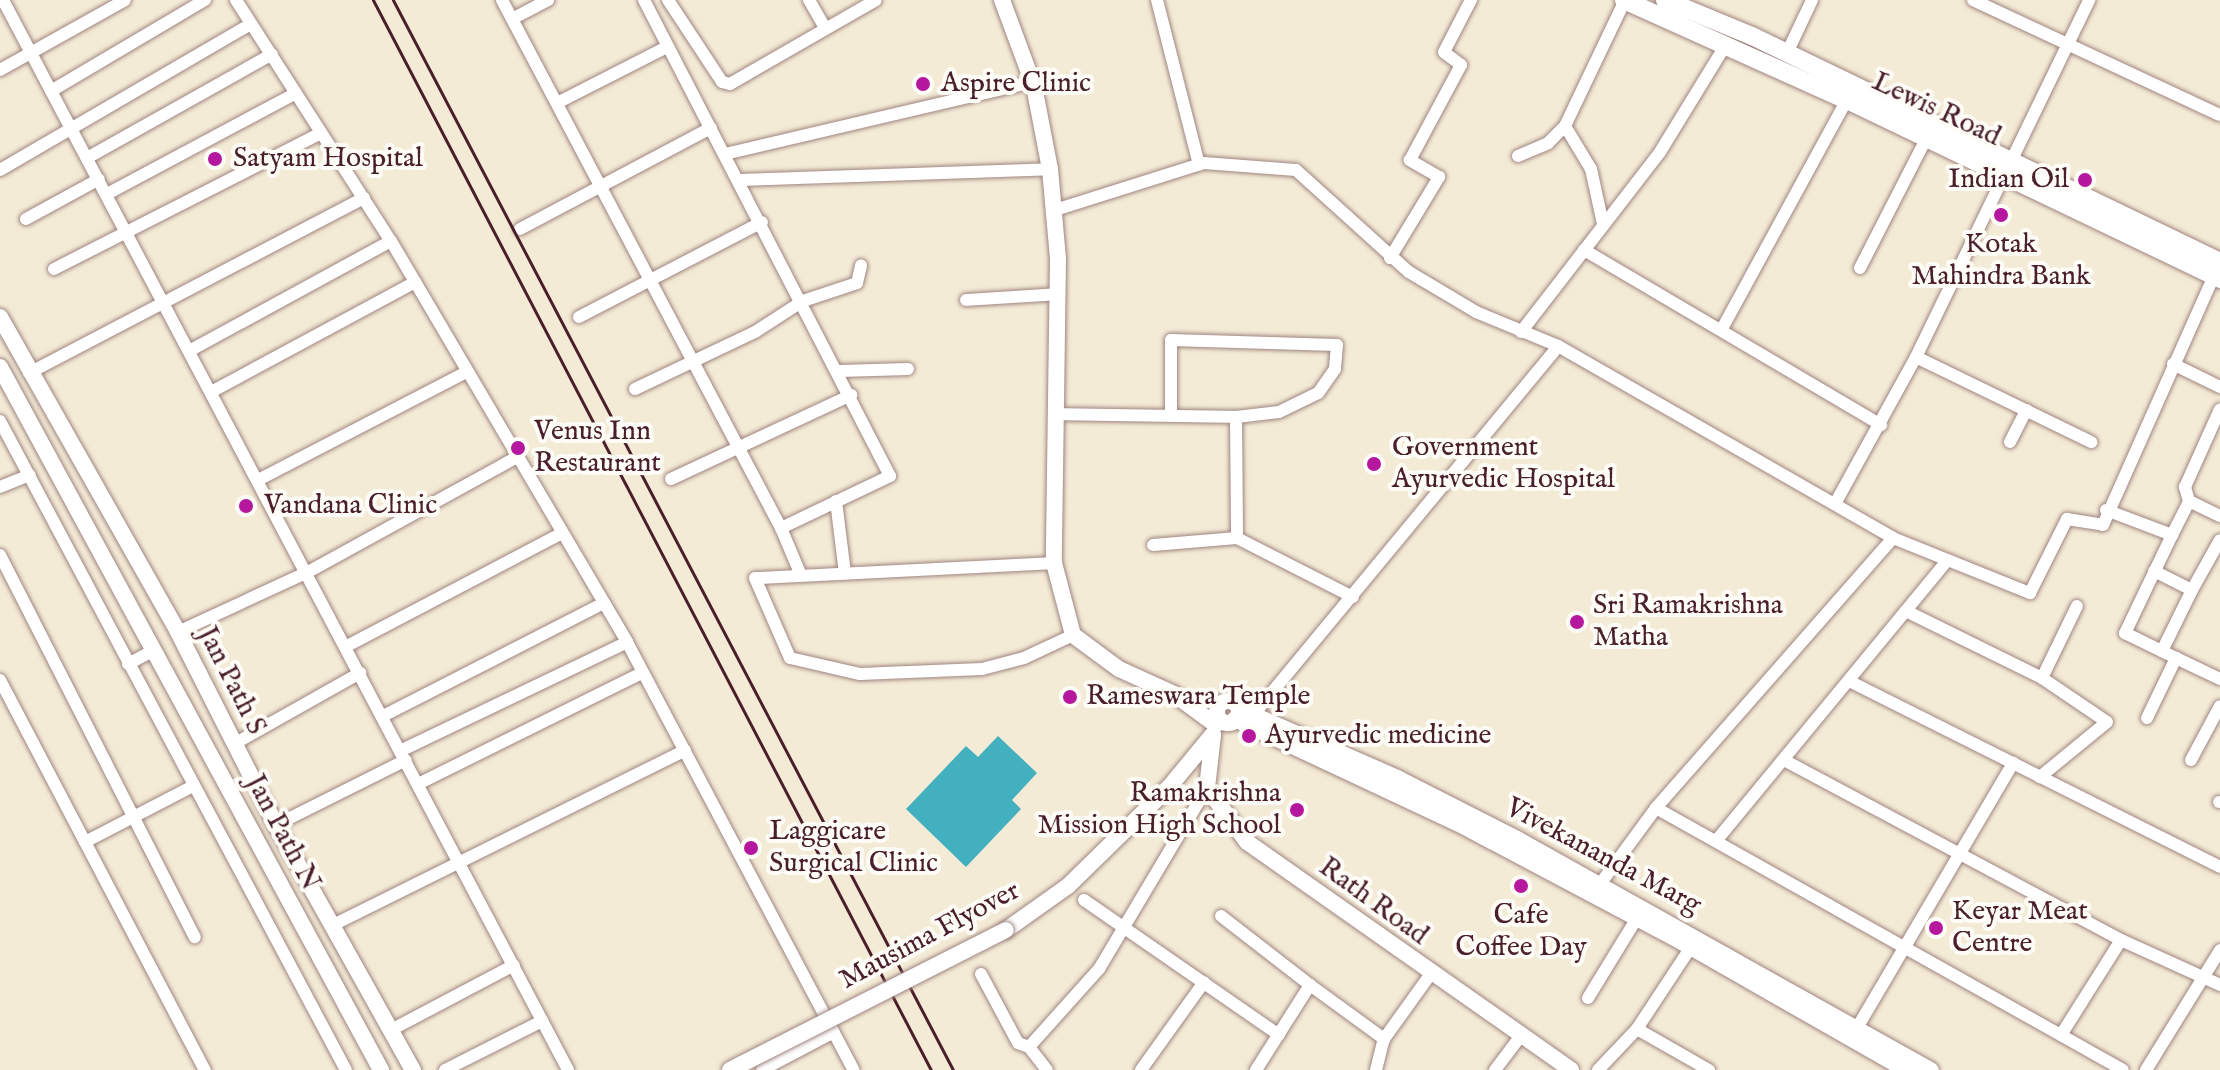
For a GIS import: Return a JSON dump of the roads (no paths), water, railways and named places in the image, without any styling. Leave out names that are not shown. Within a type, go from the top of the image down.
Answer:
[{"type":"main road","points":[[1002,0],[1033,82],[1055,210],[1058,294],[1054,563],[1073,635],[1119,669],[1174,694],[1215,724],[1229,724],[1243,714]]},
{"type":"main road","name":"Lewis Road","points":[[1625,0],[1927,137],[2010,167]]},
{"type":"main road","name":"Lewis Road","points":[[1670,1],[1787,53],[2218,272]]},
{"type":"main road","name":"Jan Path S","points":[[0,317],[178,632],[276,825],[413,1070]]},
{"type":"main road","name":"Jan Path N","points":[[0,367],[381,1070]]},
{"type":"main road","name":"Vivekananda Marg","points":[[1243,714],[1397,778],[1601,883],[1906,1070]]},
{"type":"main road","name":"Vivekananda Marg","points":[[1243,714],[1691,947],[1857,1028],[1931,1070]]},
{"type":"main road","points":[[1207,788],[1215,724]]},
{"type":"main road","name":"Mausima Flyover","points":[[730,1070],[1006,930],[1068,886],[1170,786],[1215,724]]},
{"type":"main road","name":"Rath Road","points":[[1207,788],[1247,842],[1519,1038],[1571,1070]]},
{"type":"street","points":[[3,0],[107,194],[161,304],[260,479],[568,1070]]},
{"type":"street","points":[[0,70],[32,55],[125,0]]},
{"type":"street","points":[[51,91],[205,0]]},
{"type":"street","points":[[236,0],[391,241],[627,642],[854,1070]]},
{"type":"street","points":[[502,0],[598,187],[781,528],[800,573]]},
{"type":"street","points":[[512,19],[548,0]]},
{"type":"street","points":[[644,0],[803,301],[890,476],[781,528]]},
{"type":"street","points":[[668,0],[722,82],[730,84],[824,26],[876,0]]},
{"type":"street","points":[[809,0],[824,26]]},
{"type":"street","points":[[1157,0],[1199,165]]},
{"type":"street","points":[[1390,258],[1439,177],[1410,160],[1461,65],[1444,52],[1471,0]]},
{"type":"street","points":[[1518,156],[1548,143],[1565,126],[1625,0]]},
{"type":"street","points":[[1787,53],[1812,0]]},
{"type":"street","points":[[1973,0],[2220,115]]},
{"type":"street","points":[[1836,502],[1916,357],[2089,0]]},
{"type":"street","points":[[0,170],[251,24]]},
{"type":"street","points":[[1521,332],[1660,152],[1725,46]]},
{"type":"street","points":[[557,103],[667,47]]},
{"type":"street","points":[[87,158],[272,54]]},
{"type":"street","points":[[725,154],[1033,82]]},
{"type":"street","points":[[107,194],[296,93]]},
{"type":"street","points":[[1723,327],[1847,100]]},
{"type":"street","points":[[1565,126],[1591,169],[1603,224]]},
{"type":"street","points":[[520,229],[711,128]]},
{"type":"street","points":[[54,269],[124,230],[321,133]]},
{"type":"street","points":[[1860,268],[1927,137]]},
{"type":"street","points":[[1055,210],[1199,165],[1261,164],[1296,170],[1390,258],[1476,312],[1558,346],[1836,502],[1893,538],[2030,593],[2067,519],[2103,525],[2106,510],[2218,272]]},
{"type":"street","points":[[740,180],[1050,169]]},
{"type":"street","points":[[26,219],[99,179]]},
{"type":"street","points":[[29,373],[364,198]]},
{"type":"street","points":[[579,317],[762,222]]},
{"type":"street","points":[[189,351],[391,241]]},
{"type":"street","points":[[1584,250],[1723,327],[1881,425]]},
{"type":"street","points":[[635,389],[755,332],[803,301],[857,283],[861,265]]},
{"type":"street","points":[[211,392],[415,282]]},
{"type":"street","points":[[966,300],[1058,294]]},
{"type":"street","points":[[1054,414],[1236,417],[1279,412],[1318,393],[1335,369],[1337,345],[1171,340],[1171,415]]},
{"type":"street","points":[[1243,714],[1353,597],[1558,346]]},
{"type":"street","points":[[1916,357],[2091,442]]},
{"type":"street","points":[[2173,364],[2220,387]]},
{"type":"street","points":[[839,371],[908,369]]},
{"type":"street","points":[[260,479],[466,372]]},
{"type":"street","points":[[671,479],[851,395]]},
{"type":"street","points":[[2220,409],[2185,487],[2189,501],[2125,633],[2220,678]]},
{"type":"street","points":[[2010,442],[2026,410]]},
{"type":"street","points":[[1236,417],[1237,538]]},
{"type":"street","points":[[0,421],[191,787],[346,1070]]},
{"type":"street","points":[[178,632],[308,572],[517,457]]},
{"type":"street","points":[[0,487],[30,475]]},
{"type":"street","points":[[836,501],[845,573]]},
{"type":"street","points":[[2189,501],[2220,516]]},
{"type":"street","points":[[2106,510],[2172,535]]},
{"type":"street","points":[[347,646],[562,533]]},
{"type":"street","points":[[1153,545],[1237,538],[1353,597]]},
{"type":"street","points":[[1601,883],[1656,808],[1893,538]]},
{"type":"street","points":[[2162,651],[2220,540]]},
{"type":"street","points":[[0,555],[195,937]]},
{"type":"street","points":[[1716,841],[1947,561]]},
{"type":"street","points":[[1054,563],[800,573],[755,578],[790,658],[860,674],[982,669],[1024,658],[1073,635]]},
{"type":"street","points":[[2154,571],[2192,590]]},
{"type":"street","points":[[383,716],[604,603]]},
{"type":"street","points":[[2042,678],[2077,606]]},
{"type":"street","points":[[1906,611],[2042,678],[2107,722],[2040,777]]},
{"type":"street","points":[[276,825],[403,755],[627,642]]},
{"type":"street","points":[[128,664],[154,650]]},
{"type":"street","points":[[2147,718],[2176,658]]},
{"type":"street","points":[[234,744],[360,673]]},
{"type":"street","points":[[418,784],[642,673]]},
{"type":"street","points":[[0,680],[205,1070]]},
{"type":"street","points":[[1849,681],[2220,867]]},
{"type":"street","points":[[2191,760],[2220,706]]},
{"type":"street","points":[[333,925],[456,860],[685,750]]},
{"type":"street","points":[[1784,760],[2121,940],[2220,985]]},
{"type":"street","points":[[1857,1028],[2013,763]]},
{"type":"street","points":[[85,842],[191,787]]},
{"type":"street","points":[[1029,1047],[1060,1019],[1127,928],[1207,788]]},
{"type":"street","points":[[1656,808],[2123,1070]]},
{"type":"street","points":[[1084,900],[1279,1035]]},
{"type":"street","points":[[1221,916],[1384,1039]]},
{"type":"street","points":[[1588,998],[1637,918]]},
{"type":"street","points":[[2061,1035],[2121,940]]},
{"type":"street","points":[[1598,1070],[1637,1029],[1691,947]]},
{"type":"street","points":[[2146,1070],[2220,950]]},
{"type":"street","points":[[389,1031],[514,965]]},
{"type":"street","points":[[981,974],[1018,1043],[1029,1047],[1047,1070]]},
{"type":"street","points":[[1376,1070],[1384,1039],[1430,975]]},
{"type":"street","points":[[1141,1070],[1204,982]]},
{"type":"street","points":[[1256,1070],[1310,985]]},
{"type":"street","points":[[445,1070],[542,1021]]},
{"type":"street","points":[[1637,1029],[1709,1070]]},
{"type":"street","points":[[762,1070],[834,1032]]},
{"type":"street","points":[[1495,1070],[1519,1038]]},
{"type":"water","points":[[998,736],[1037,773],[1012,800],[1021,809],[966,867],[906,809],[966,746],[978,757]]},
{"type":"railway","points":[[373,0],[931,1070]]},
{"type":"railway","points":[[393,0],[953,1070]]},
{"type":"place","name":"Aspire Clinic","points":[[923,84]]},
{"type":"place","name":"Satyam Hospital","points":[[215,159]]},
{"type":"place","name":"Indian Oil","points":[[2085,180]]},
{"type":"place","name":"Kotak Mahindra Bank","points":[[2001,215]]},
{"type":"place","name":"Venus Inn Restaurant","points":[[518,448]]},
{"type":"place","name":"Government Ayurvedic Hospital","points":[[1374,464]]},
{"type":"place","name":"Vandana Clinic","points":[[246,506]]},
{"type":"place","name":"Sri Ramakrishna Matha","points":[[1577,622]]},
{"type":"place","name":"Rameswara Temple","points":[[1070,697]]},
{"type":"place","name":"Ayurvedic medicine","points":[[1249,736]]},
{"type":"place","name":"Ramakrishna Mission High School","points":[[1297,810]]},
{"type":"place","name":"Laggicare Surgical Clinic","points":[[751,848]]},
{"type":"place","name":"Cafe Coffee Day","points":[[1521,886]]},
{"type":"place","name":"Keyar Meat Centre","points":[[1936,928]]}]
